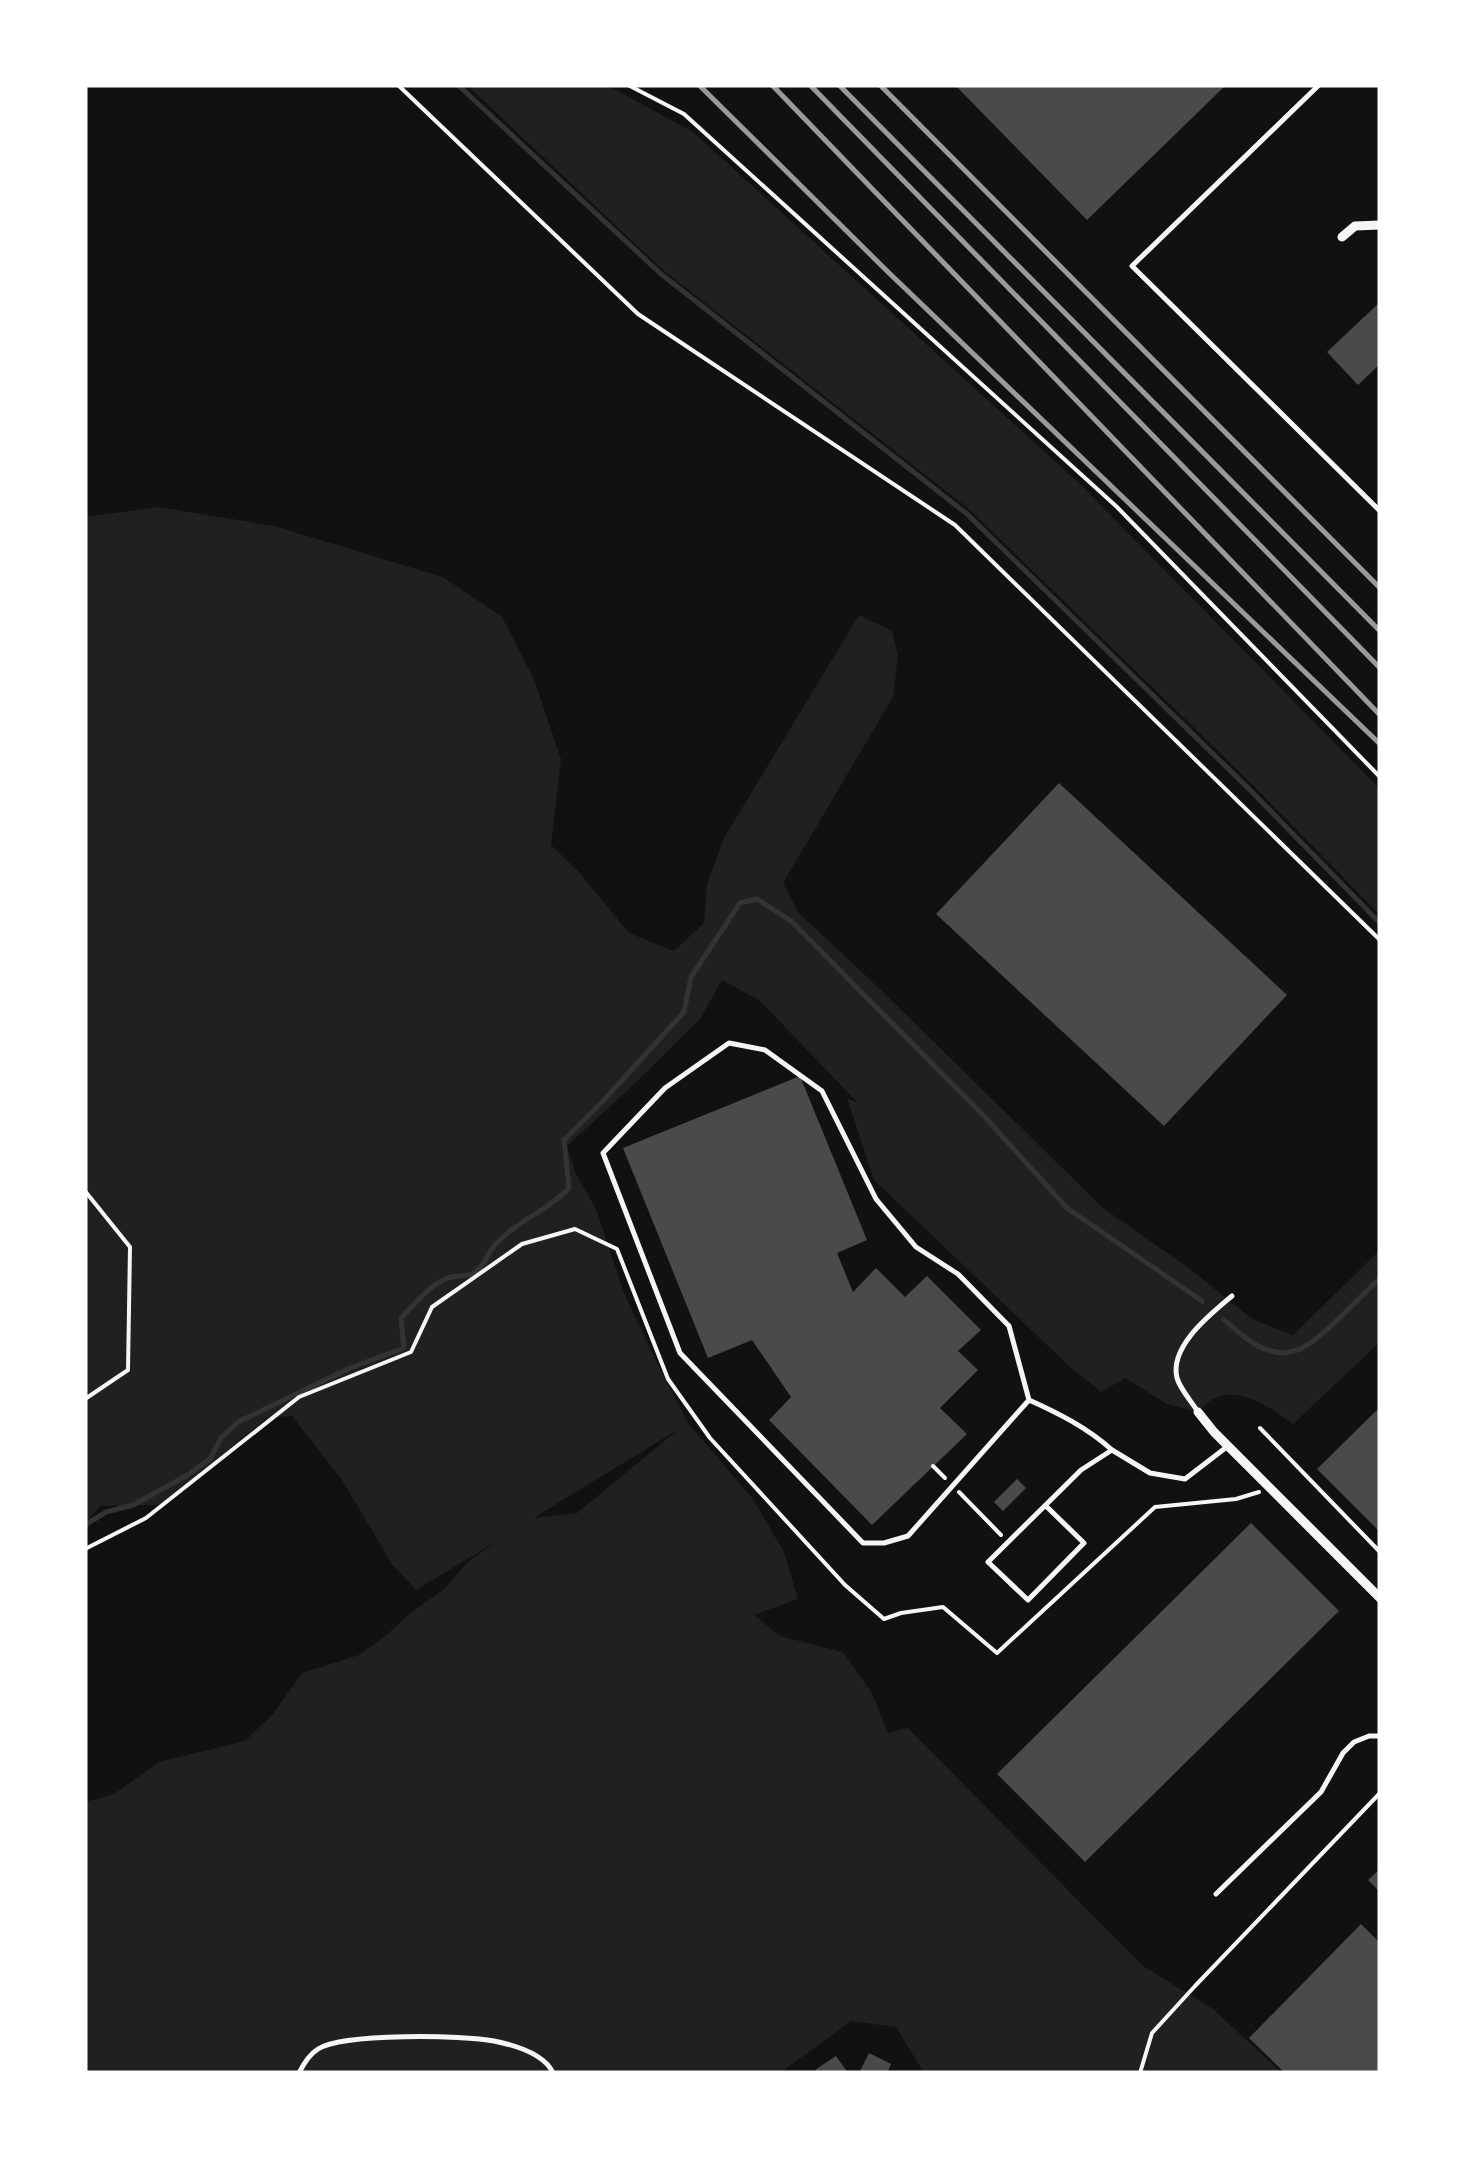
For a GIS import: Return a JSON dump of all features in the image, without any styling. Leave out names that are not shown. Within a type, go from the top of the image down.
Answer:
[{"type":"street","points":[[1342,238],[1355,226],[1380,225]]},
{"type":"street","points":[[1198,1412],[1380,1598]]},
{"type":"lane","points":[[1319,85],[1132,266],[1380,511]]},
{"type":"lane","points":[[729,1043],[765,1050],[822,1091],[876,1199],[916,1247],[958,1274],[1009,1326],[1029,1400],[908,1536],[884,1543],[862,1543],[680,1354],[603,1153],[665,1088],[729,1043]]},
{"type":"lane","points":[[1198,1412],[1177,1378],[1180,1353],[1197,1326],[1232,1296]]},
{"type":"lane","points":[[1029,1400],[1086,1430],[1150,1473],[1185,1479],[1228,1446]]},
{"type":"lane","points":[[1046,1506],[1084,1543],[1028,1600],[988,1562],[1081,1470],[1112,1450]]},
{"type":"lane","points":[[1216,1894],[1321,1792],[1342,1752],[1354,1742],[1380,1736]]},
{"type":"lane","points":[[300,2073],[318,2048],[372,2038],[489,2040],[529,2052],[550,2066],[553,2073]]},
{"type":"path","points":[[398,85],[638,314],[954,525],[1380,940]]},
{"type":"path","points":[[628,85],[684,114],[1117,507],[1380,777]]},
{"type":"path","points":[[85,1191],[130,1247],[128,1370],[85,1399]]},
{"type":"path","points":[[85,1549],[146,1518],[299,1397],[411,1352],[432,1307],[522,1244],[575,1229],[617,1249],[668,1378],[710,1438],[845,1585],[884,1620],[902,1612],[943,1607],[997,1653],[1155,1507],[1236,1498],[1271,1489]]},
{"type":"path","points":[[1260,1428],[1380,1552]]},
{"type":"path","points":[[934,1466],[1008,1542]]},
{"type":"path","points":[[1140,2073],[1152,2033],[1380,1793]]},
{"type":"shaded area","points":[[467,85],[607,85],[693,132],[1081,485],[1380,789],[1380,915],[1249,781],[969,509],[663,270]]},
{"type":"shaded area","points":[[159,507],[274,526],[443,577],[502,617],[534,679],[561,759],[551,845],[629,933],[674,951],[704,923],[707,884],[724,838],[859,615],[892,631],[898,656],[893,697],[783,883],[798,912],[1103,1208],[1186,1266],[1252,1319],[1293,1335],[1380,1250],[1380,1342],[1293,1424],[1243,1396],[1222,1396],[1209,1401],[1198,1412],[1167,1404],[1125,1378],[1101,1392],[874,1180],[847,1098],[858,1103],[759,1000],[722,980],[700,1019],[567,1146],[575,1172],[596,1209],[624,1293],[688,1423],[753,1499],[784,1552],[798,1599],[754,1615],[780,1636],[843,1652],[872,1693],[888,1733],[908,1728],[1143,1966],[1213,2009],[1282,2073],[924,2073],[896,2027],[851,2021],[780,2073],[85,2073],[85,1802],[114,1794],[159,1762],[245,1741],[273,1714],[302,1673],[359,1655],[443,1590],[469,1561],[499,1540],[416,1590],[392,1564],[342,1480],[292,1416],[267,1418],[161,1505],[100,1506],[85,1524],[85,517]],"holes":[[[679,1429],[577,1513],[535,1518]]]},
{"type":"building","points":[[955,85],[1226,85],[1087,220]]},
{"type":"building","points":[[1380,302],[1380,364],[1358,385],[1327,352]]},
{"type":"building","points":[[1059,783],[1287,995],[1164,1126],[936,914]]},
{"type":"building","points":[[800,1076],[867,1240],[837,1253],[853,1292],[876,1268],[905,1297],[927,1276],[981,1330],[958,1351],[978,1370],[940,1408],[967,1434],[872,1525],[769,1420],[791,1397],[752,1340],[708,1358],[623,1148]]},
{"type":"building","points":[[1380,1407],[1380,1532],[1317,1469]]},
{"type":"building","points":[[1017,1479],[1026,1488],[1003,1511],[994,1502]]},
{"type":"building","points":[[1251,1523],[1339,1611],[1085,1862],[997,1774]]},
{"type":"building","points":[[1380,1869],[1380,1892],[1368,1880]]},
{"type":"building","points":[[1361,1924],[1380,1943],[1380,2073],[1285,2073],[1249,2038]]},
{"type":"building","points":[[869,2053],[891,2064],[887,2073],[859,2073]]},
{"type":"building","points":[[836,2056],[848,2073],[815,2070]]},
{"type":"waterway","points":[[458,85],[661,274],[967,514],[1250,790],[1380,923]]},
{"type":"waterway","points":[[85,1525],[186,1476],[210,1459],[221,1438],[238,1422],[350,1368],[404,1348],[401,1318],[423,1295],[448,1278],[475,1272],[503,1237],[569,1188],[564,1140],[684,1012],[691,977],[740,903],[757,899],[791,921],[984,1116],[1067,1208],[1202,1301]]},
{"type":"waterway","points":[[1224,1320],[1264,1349],[1294,1351],[1321,1335],[1380,1278]]},
{"type":"railway","points":[[699,85],[1380,744]]},
{"type":"railway","points":[[772,85],[1380,715]]},
{"type":"railway","points":[[810,85],[1380,668]]},
{"type":"railway","points":[[839,85],[1380,631]]},
{"type":"railway","points":[[880,85],[1380,588]]}]
